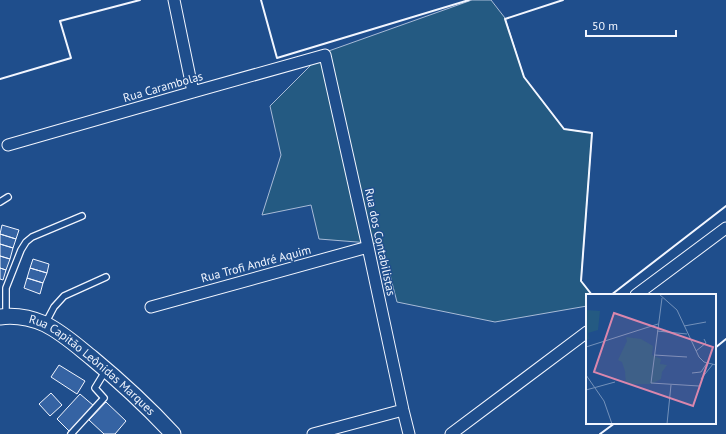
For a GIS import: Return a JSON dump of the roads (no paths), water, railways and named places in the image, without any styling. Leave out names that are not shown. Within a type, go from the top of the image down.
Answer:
[{"type":"main road","name":"Rua Capitão Leônidas Marques","points":[[3,316],[25,317],[45,324],[69,338],[106,370],[173,434]]},
{"type":"street","points":[[174,0],[193,92]]},
{"type":"street","name":"Rua Carambolas","points":[[8,145],[325,55]]},
{"type":"street","name":"Rua dos Contabilistas","points":[[325,55],[368,247],[402,410],[409,434]]},
{"type":"street","points":[[637,294],[726,228]]},
{"type":"street","name":"Rua Trofi André Aquim","points":[[151,307],[368,247]]},
{"type":"street","points":[[452,434],[586,333]]},
{"type":"street","points":[[313,434],[402,410]]},
{"type":"lane","points":[[0,202],[8,197]]},
{"type":"lane","points":[[3,316],[6,288],[20,250],[26,242],[32,236],[82,216]]},
{"type":"lane","points":[[45,324],[54,307],[64,296],[106,277]]},
{"type":"lane","points":[[71,434],[104,398],[95,388],[106,370]]}]
